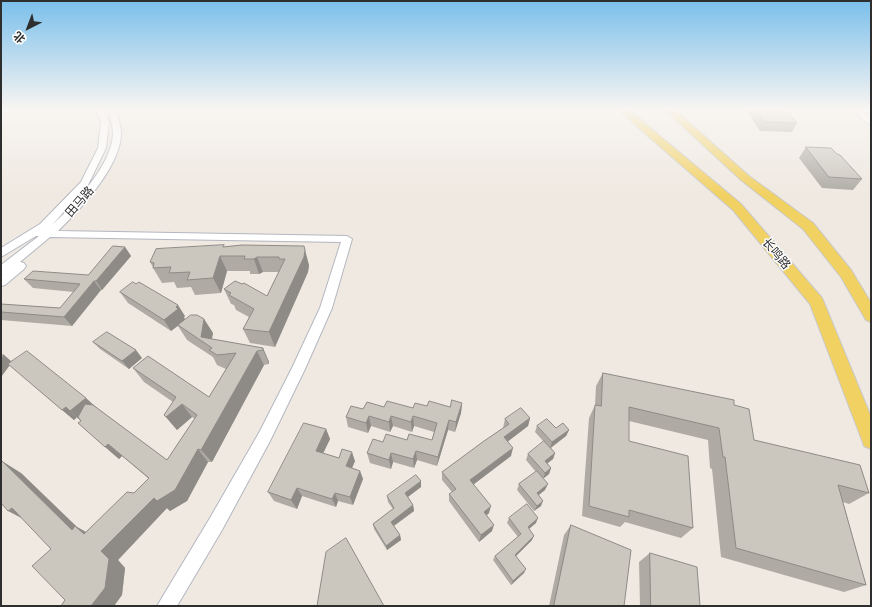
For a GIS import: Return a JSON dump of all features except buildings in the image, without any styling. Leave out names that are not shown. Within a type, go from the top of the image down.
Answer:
[{"type":"main road","name":"长鸣路","points":[[656,138],[737,207],[817,302],[871,440]]},
{"type":"main road","points":[[701,138],[745,178],[808,226],[846,274],[871,316]]},
{"type":"street","name":"田马路","points":[[1,271],[49,231],[84,183],[102,148],[103,138]]},
{"type":"street","name":"田马路","points":[[1,262],[64,221],[100,179],[116,145],[117,138]]},
{"type":"street","points":[[1,282],[49,231]]},
{"type":"street","points":[[1,253],[49,231],[347,239],[326,308],[295,376],[265,436],[216,524],[166,606]]}]
